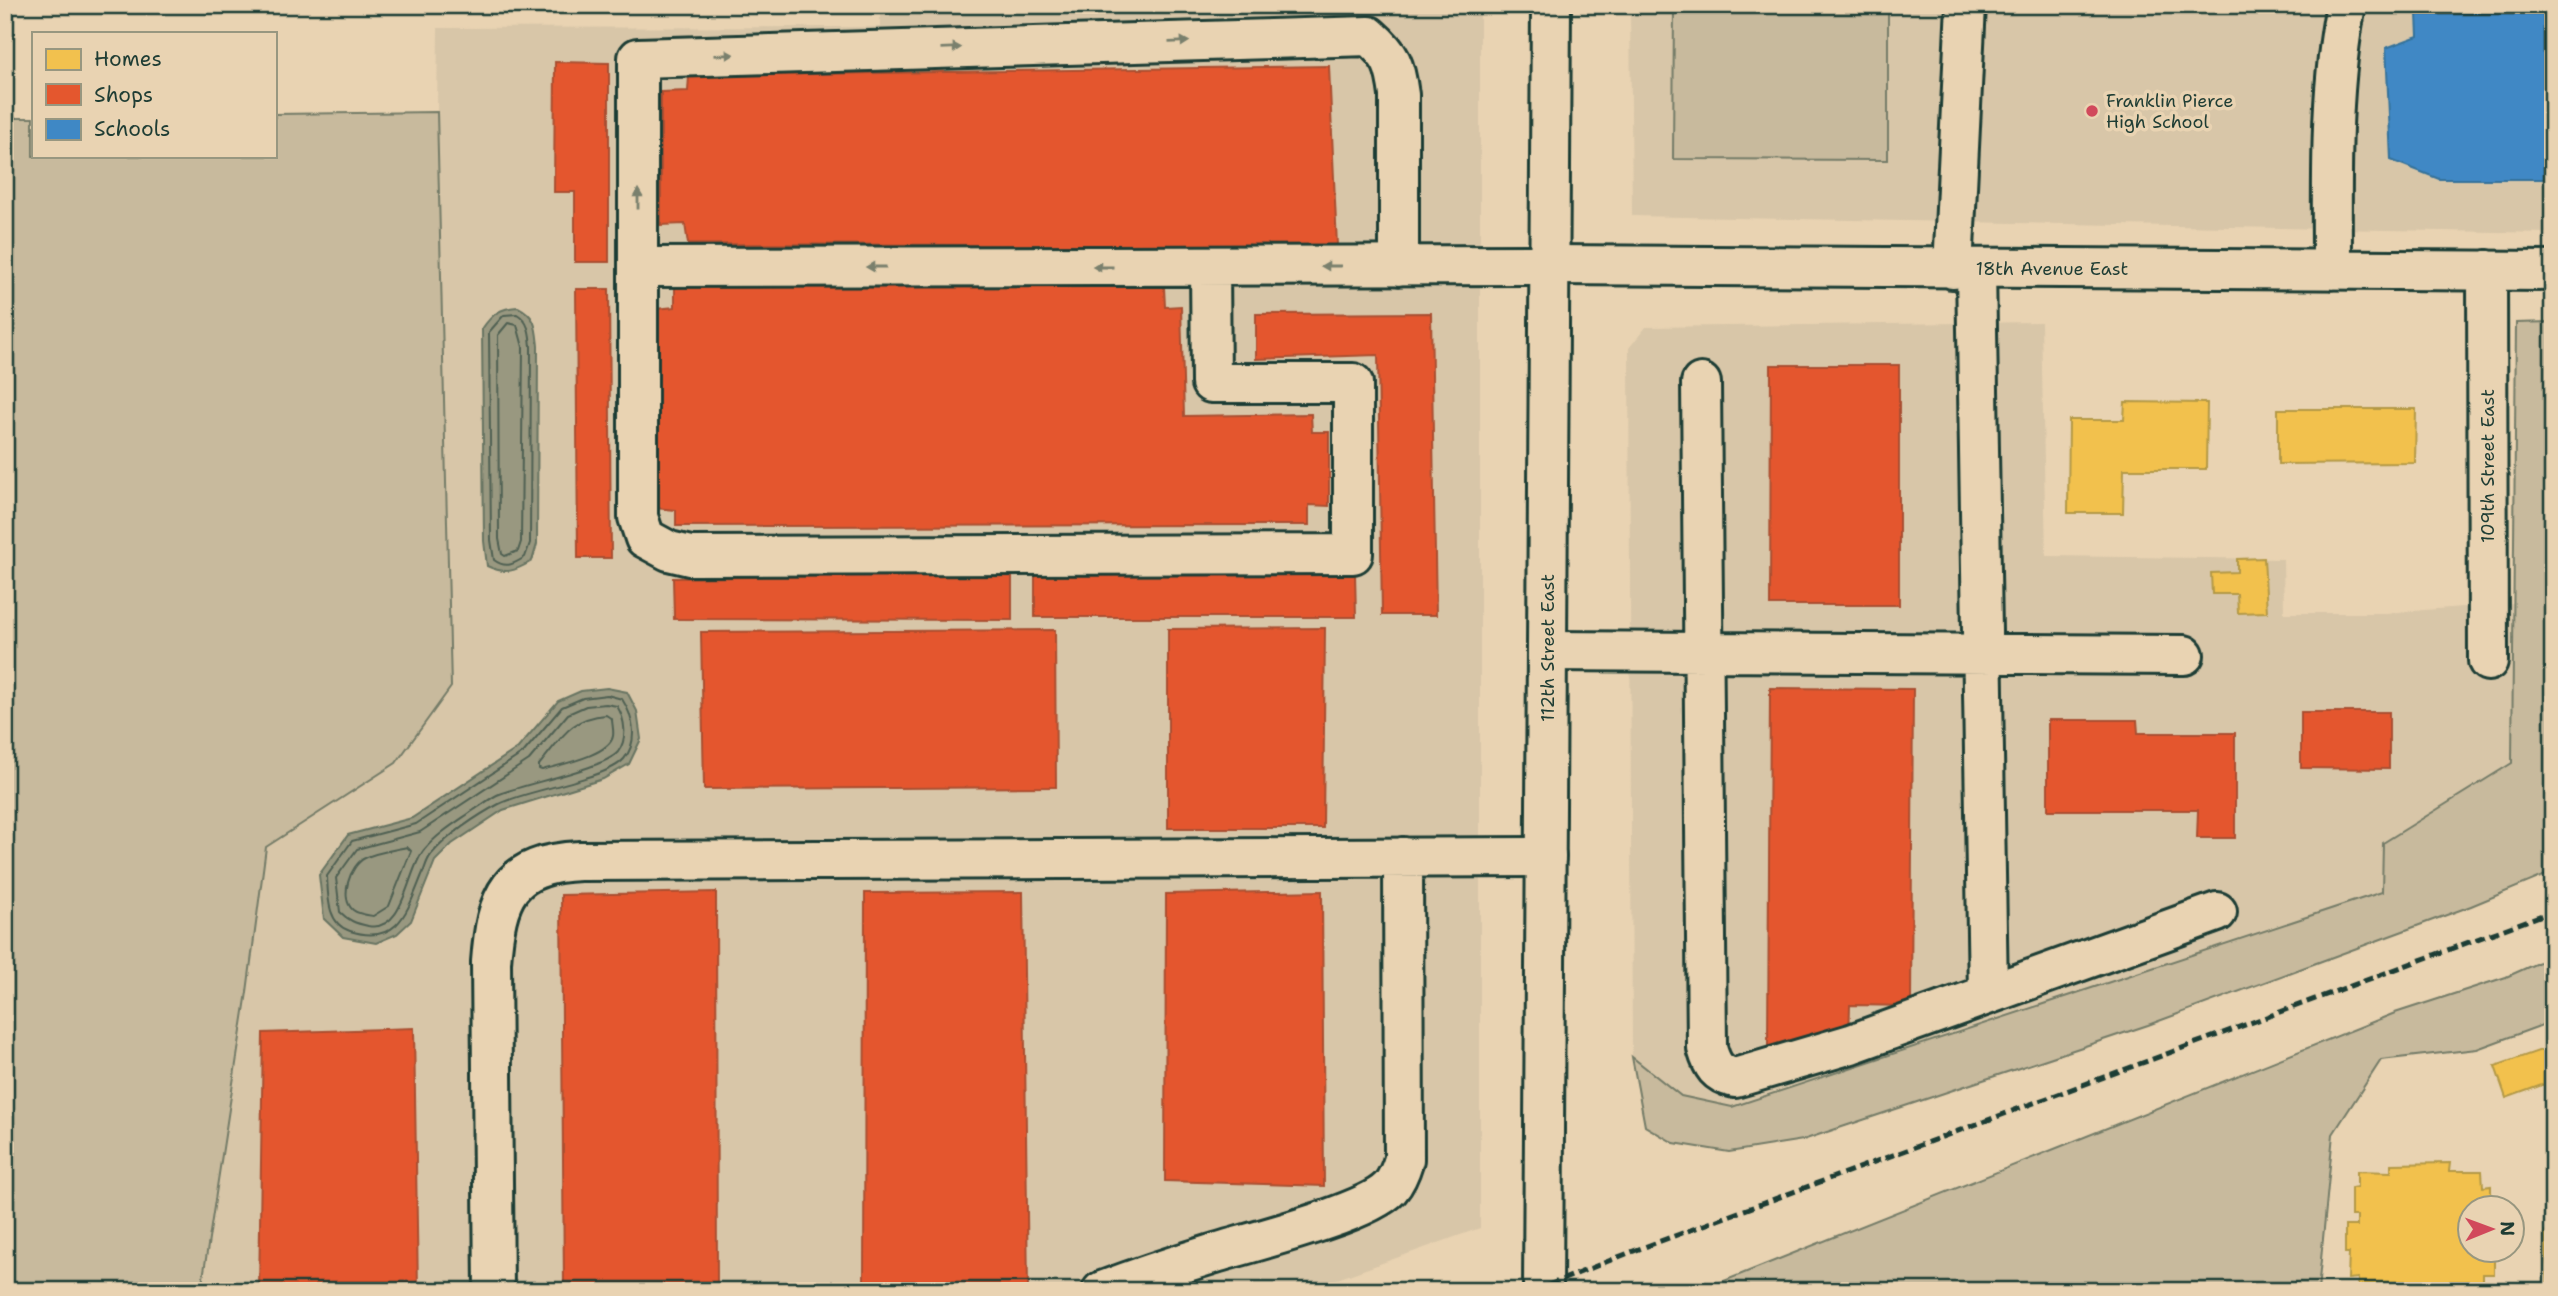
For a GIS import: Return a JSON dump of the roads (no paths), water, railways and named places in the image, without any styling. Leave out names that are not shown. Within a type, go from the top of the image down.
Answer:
[{"type":"main road","name":"112th Street East","points":[[1543,1291],[1551,5]]},
{"type":"main road","points":[[1966,5],[1964,269],[1982,653],[1988,995]]},
{"type":"main road","points":[[2332,270],[2332,141],[2336,63],[2346,5]]},
{"type":"main road","points":[[1210,267],[1212,383],[1353,383],[1353,555],[690,556],[669,551],[645,538],[638,517],[638,58],[1369,36],[1387,52],[1396,76],[1399,266]]},
{"type":"main road","name":"18th Avenue East","points":[[639,267],[1551,265],[2553,271]]},
{"type":"main road","name":"109th Street East","points":[[2487,270],[2488,661]]},
{"type":"main road","points":[[1701,383],[1707,1048],[1711,1063],[1721,1075],[1735,1078],[1851,1044],[2217,912]]},
{"type":"main road","points":[[1548,651],[2184,655]]},
{"type":"main road","points":[[494,1291],[491,962],[494,928],[501,902],[513,884],[532,869],[554,862],[580,861],[1546,857]]},
{"type":"main road","points":[[1101,1291],[1333,1217],[1364,1204],[1389,1189],[1404,1159],[1403,858]]},
{"type":"water","points":[[518,307],[532,318],[538,346],[537,544],[532,561],[505,571],[487,566],[484,541],[482,329],[497,313]]},
{"type":"water","points":[[607,688],[627,692],[637,711],[641,739],[629,764],[603,779],[503,810],[452,844],[435,861],[411,921],[397,934],[376,943],[343,937],[324,919],[319,875],[348,835],[412,818],[518,748],[558,701],[581,691]]},
{"type":"railway","points":[[1534,1291],[1631,1252],[2553,911]]},
{"type":"place","name":"Franklin Pierce High School","points":[[2092,111]]}]
